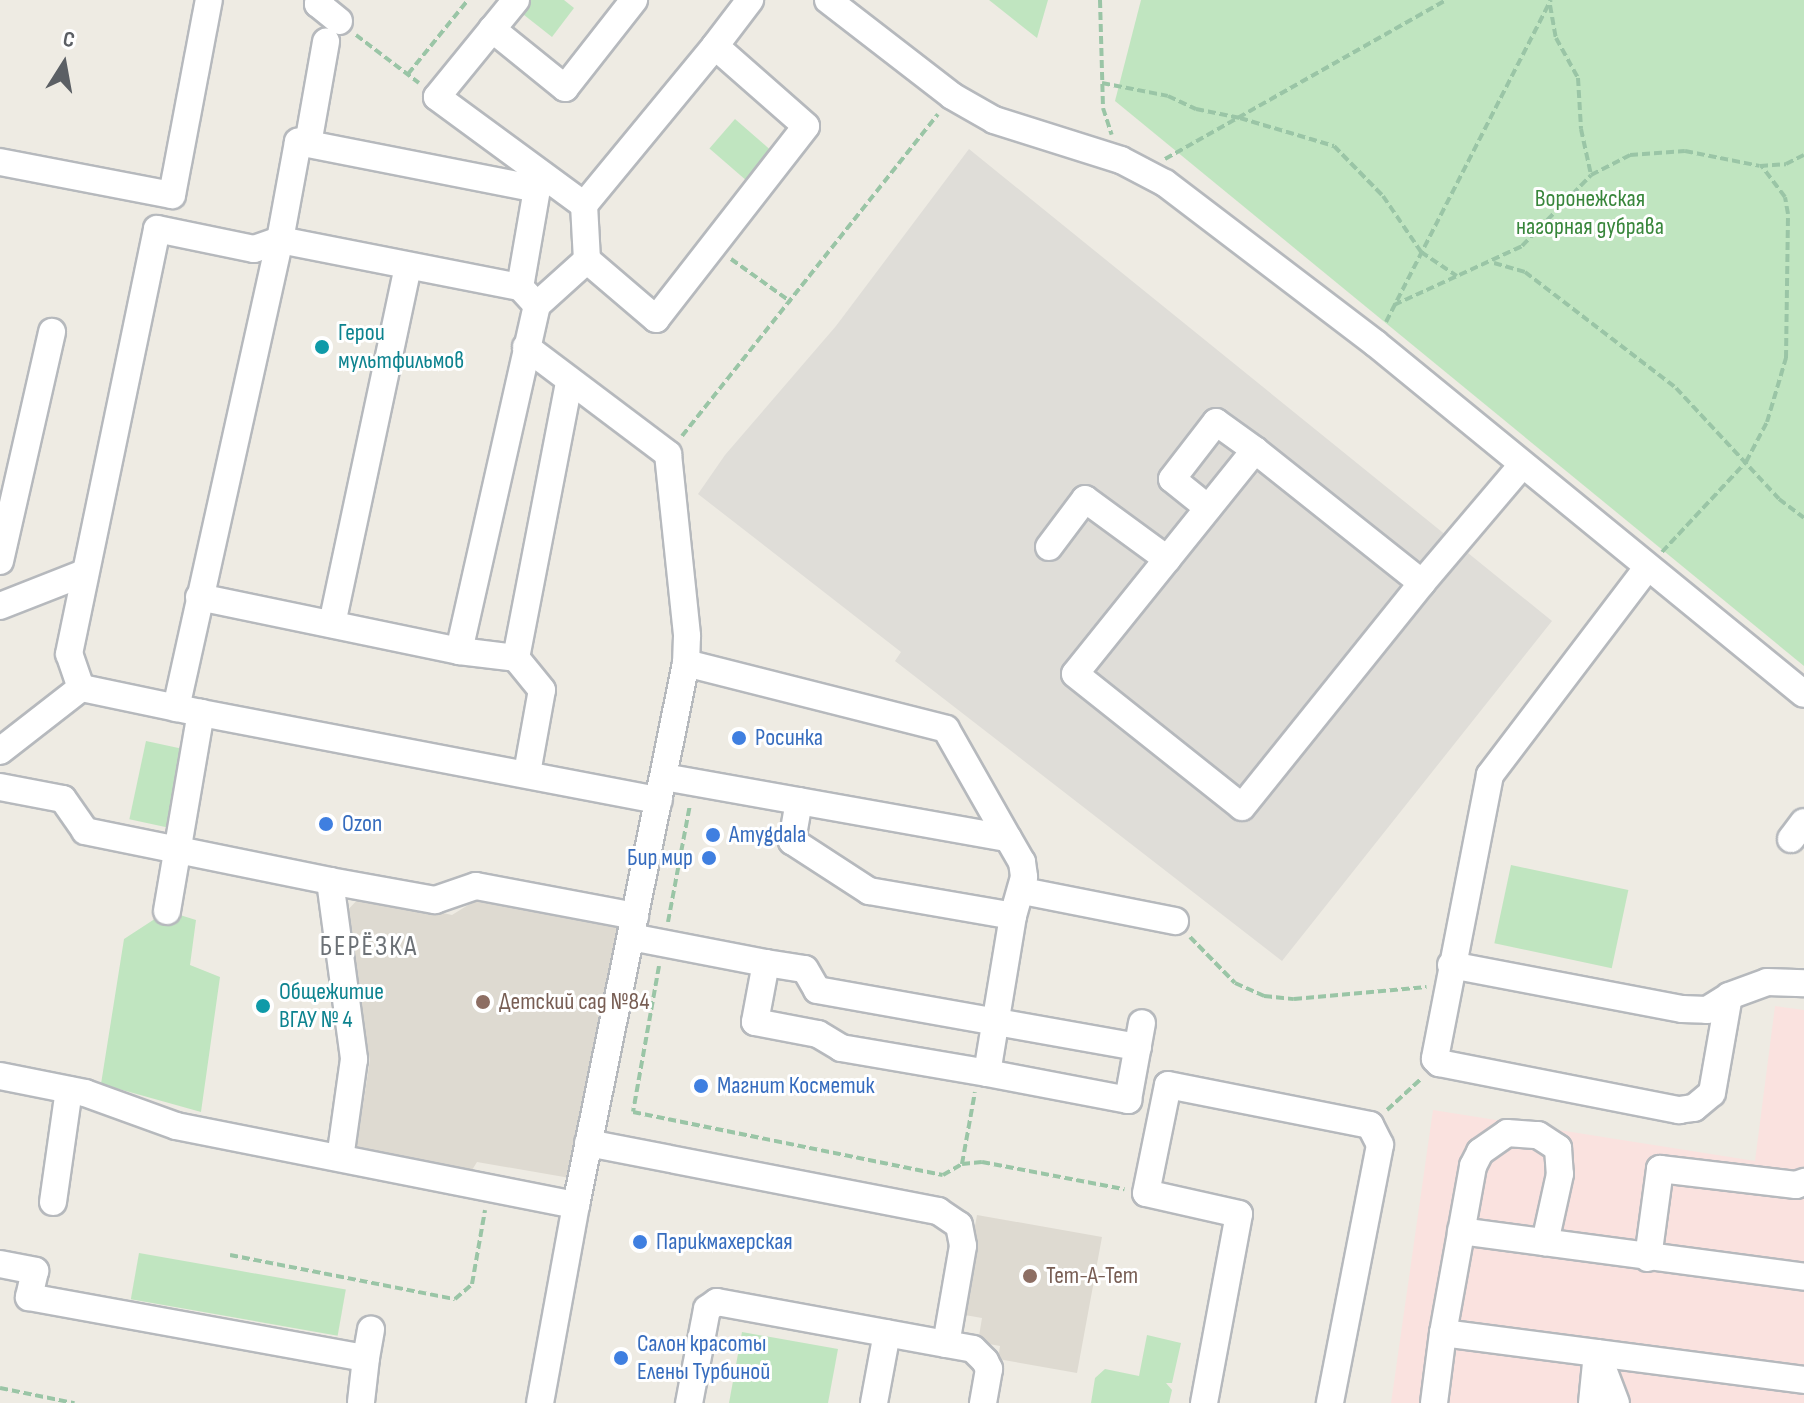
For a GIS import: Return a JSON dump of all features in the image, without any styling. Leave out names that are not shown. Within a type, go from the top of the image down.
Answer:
[{"type":"street","points":[[0,162],[172,195],[209,0]]},
{"type":"street","points":[[308,144],[332,32],[318,4],[321,0]]},
{"type":"street","points":[[516,0],[437,97],[542,183],[584,205]]},
{"type":"street","points":[[492,29],[565,88],[634,0]]},
{"type":"street","points":[[715,46],[806,126],[656,319],[587,260],[584,205],[750,0]]},
{"type":"street","points":[[828,0],[952,96],[994,120],[1132,166],[1165,183],[1375,343],[1804,694]]},
{"type":"street","points":[[167,911],[177,851],[199,597],[280,240],[298,142],[542,183]]},
{"type":"street","points":[[459,651],[526,347],[528,296],[542,183]]},
{"type":"street","points":[[81,688],[69,654],[157,229],[254,249],[280,240],[528,296],[587,260]]},
{"type":"street","points":[[332,624],[408,267]]},
{"type":"street","points":[[0,561],[52,332]]},
{"type":"street","points":[[526,347],[569,383],[668,454],[687,636],[686,663],[576,1205],[546,1402]]},
{"type":"street","points":[[516,658],[569,383]]},
{"type":"street","points":[[1208,508],[1172,479],[1216,422],[1422,583]]},
{"type":"street","points":[[1255,450],[1075,674],[1242,807],[1422,583],[1522,465]]},
{"type":"street","points":[[1049,547],[1085,499],[1167,559]]},
{"type":"street","points":[[1647,568],[1490,775],[1435,1049],[1439,1063],[1679,1110],[1694,1108],[1712,1093],[1729,996]]},
{"type":"street","points":[[0,606],[84,573]]},
{"type":"street","points":[[199,597],[459,651],[516,658],[542,690],[527,773]]},
{"type":"street","points":[[686,663],[946,729],[1022,862],[1023,891],[1013,916],[996,1023],[983,1072]]},
{"type":"street","points":[[0,751],[81,688],[527,773],[799,801],[1008,838]]},
{"type":"street","points":[[0,787],[63,799],[85,831],[435,900],[476,886],[766,963],[805,969],[817,990],[996,1023],[1140,1035],[1128,1100],[841,1048],[818,1034],[755,1022],[766,963]]},
{"type":"street","points":[[799,801],[792,841],[869,891],[1013,916]]},
{"type":"street","points":[[330,881],[354,1059],[340,1158]]},
{"type":"street","points":[[1023,891],[1175,921]]},
{"type":"street","points":[[1449,975],[1707,1010],[1729,996],[1767,982],[1804,983]]},
{"type":"street","points":[[0,1076],[69,1090],[176,1126],[576,1205]]},
{"type":"street","points":[[1204,1403],[1239,1214],[1146,1193],[1168,1085],[1370,1125],[1380,1145],[1330,1403]]},
{"type":"street","points":[[53,1202],[69,1090]]},
{"type":"street","points":[[1434,1403],[1443,1333],[1473,1166],[1480,1152],[1507,1133],[1522,1132],[1550,1141],[1561,1158],[1545,1242]]},
{"type":"street","points":[[588,1143],[947,1214],[959,1225],[963,1246],[946,1344]]},
{"type":"street","points":[[1648,1258],[1660,1169],[1796,1185],[1804,1182]]},
{"type":"street","points":[[1461,1231],[1804,1277]]},
{"type":"street","points":[[0,1264],[35,1271],[29,1297],[366,1358]]},
{"type":"street","points":[[689,1403],[707,1309],[717,1302],[973,1349],[989,1369],[983,1403]]},
{"type":"street","points":[[361,1402],[371,1329]]},
{"type":"street","points":[[874,1403],[887,1333]]},
{"type":"street","points":[[1443,1333],[1804,1380]]},
{"type":"street","points":[[1592,1403],[1597,1353]]},
{"type":"street","points":[[1597,1353],[1616,1403]]},
{"type":"path","points":[[408,74],[468,0]]},
{"type":"path","points":[[1100,0],[1103,108],[1132,166],[1240,118],[1446,0]]},
{"type":"path","points":[[1550,1],[1556,38],[1578,78],[1581,129],[1591,175]]},
{"type":"path","points":[[1375,343],[1550,1]]},
{"type":"path","points":[[332,32],[408,74],[437,97]]},
{"type":"path","points":[[1102,83],[1168,96],[1196,109],[1240,118],[1334,146],[1357,165],[1383,196],[1421,252],[1457,276]]},
{"type":"path","points":[[668,454],[952,96]]},
{"type":"path","points":[[1394,305],[1492,263],[1533,238],[1591,175],[1630,155],[1668,150],[1760,166],[1786,164],[1804,155]]},
{"type":"path","points":[[1647,568],[1746,462],[1767,422],[1789,341],[1788,214],[1778,185],[1760,166]]},
{"type":"path","points":[[713,246],[791,302]]},
{"type":"path","points":[[1492,263],[1525,272],[1676,388],[1779,499],[1804,518]]},
{"type":"path","points":[[1175,921],[1235,983],[1264,996],[1294,999],[1449,975]]},
{"type":"path","points":[[1370,1125],[1439,1063]]},
{"type":"path","points":[[962,1164],[983,1072]]},
{"type":"path","points":[[633,1112],[943,1175],[962,1164],[1000,1164],[1146,1193]]},
{"type":"path","points":[[230,1255],[455,1299],[472,1284],[489,1188]]},
{"type":"path","points":[[0,1388],[74,1403]]},
{"type":"shaded area","points":[[969,149],[1552,621],[1282,961],[895,661],[901,652],[698,494],[725,455],[836,326]]},
{"type":"shaded area","name":"Детский сад №84","points":[[362,895],[452,915],[481,897],[604,920],[618,930],[620,943],[570,1178],[477,1162],[469,1175],[354,1163],[370,1060],[341,917]]},
{"type":"shaded area","points":[[1775,1006],[1804,1010],[1804,1403],[1391,1403],[1433,1110],[1755,1161]]},
{"type":"shaded area","name":"Тет-А-Тет","points":[[977,1215],[1102,1237],[1077,1373],[998,1359],[1000,1346],[978,1342],[982,1318],[959,1314]]},
{"type":"green space","points":[[528,0],[564,0],[574,8],[552,37],[519,11]]},
{"type":"green space","points":[[989,0],[1048,0],[1037,38]]},
{"type":"green space","name":"Воронежская нагорная дубрава","points":[[1141,0],[1804,0],[1804,666],[1115,101]]},
{"type":"green space","points":[[735,119],[772,151],[746,181],[709,148]]},
{"type":"green space","points":[[146,741],[183,749],[167,827],[129,819]]},
{"type":"green space","points":[[1511,865],[1628,890],[1612,968],[1494,943]]},
{"type":"green space","points":[[167,911],[196,920],[190,965],[220,977],[201,1112],[101,1084],[124,939]]},
{"type":"green space","points":[[139,1253],[346,1289],[338,1336],[131,1299]]},
{"type":"green space","points":[[742,1332],[838,1349],[828,1403],[729,1403]]},
{"type":"green space","points":[[1147,1335],[1181,1343],[1172,1383],[1166,1383],[1172,1390],[1169,1403],[1091,1403],[1095,1378],[1105,1369],[1139,1376]]},
{"type":"place","name":"Герои мультфильмов","points":[[322,347]]},
{"type":"place","name":"Росинка","points":[[739,738]]},
{"type":"place","name":"Ozon","points":[[326,824]]},
{"type":"place","name":"Amygdala","points":[[713,835]]},
{"type":"place","name":"Бир мир","points":[[709,858]]},
{"type":"place","name":"Детский сад №84","points":[[483,1002]]},
{"type":"place","name":"Общежитие ВГАУ № 4","points":[[263,1006]]},
{"type":"place","name":"Магнит Косметик","points":[[701,1086]]},
{"type":"place","name":"Парикмахерская","points":[[640,1242]]},
{"type":"place","name":"Тет-А-Тет","points":[[1030,1276]]},
{"type":"place","name":"Салон красоты Елены Турбиной","points":[[621,1358]]},
{"type":"district","name":"БЕРЁЗКА","points":[[369,947]]}]
